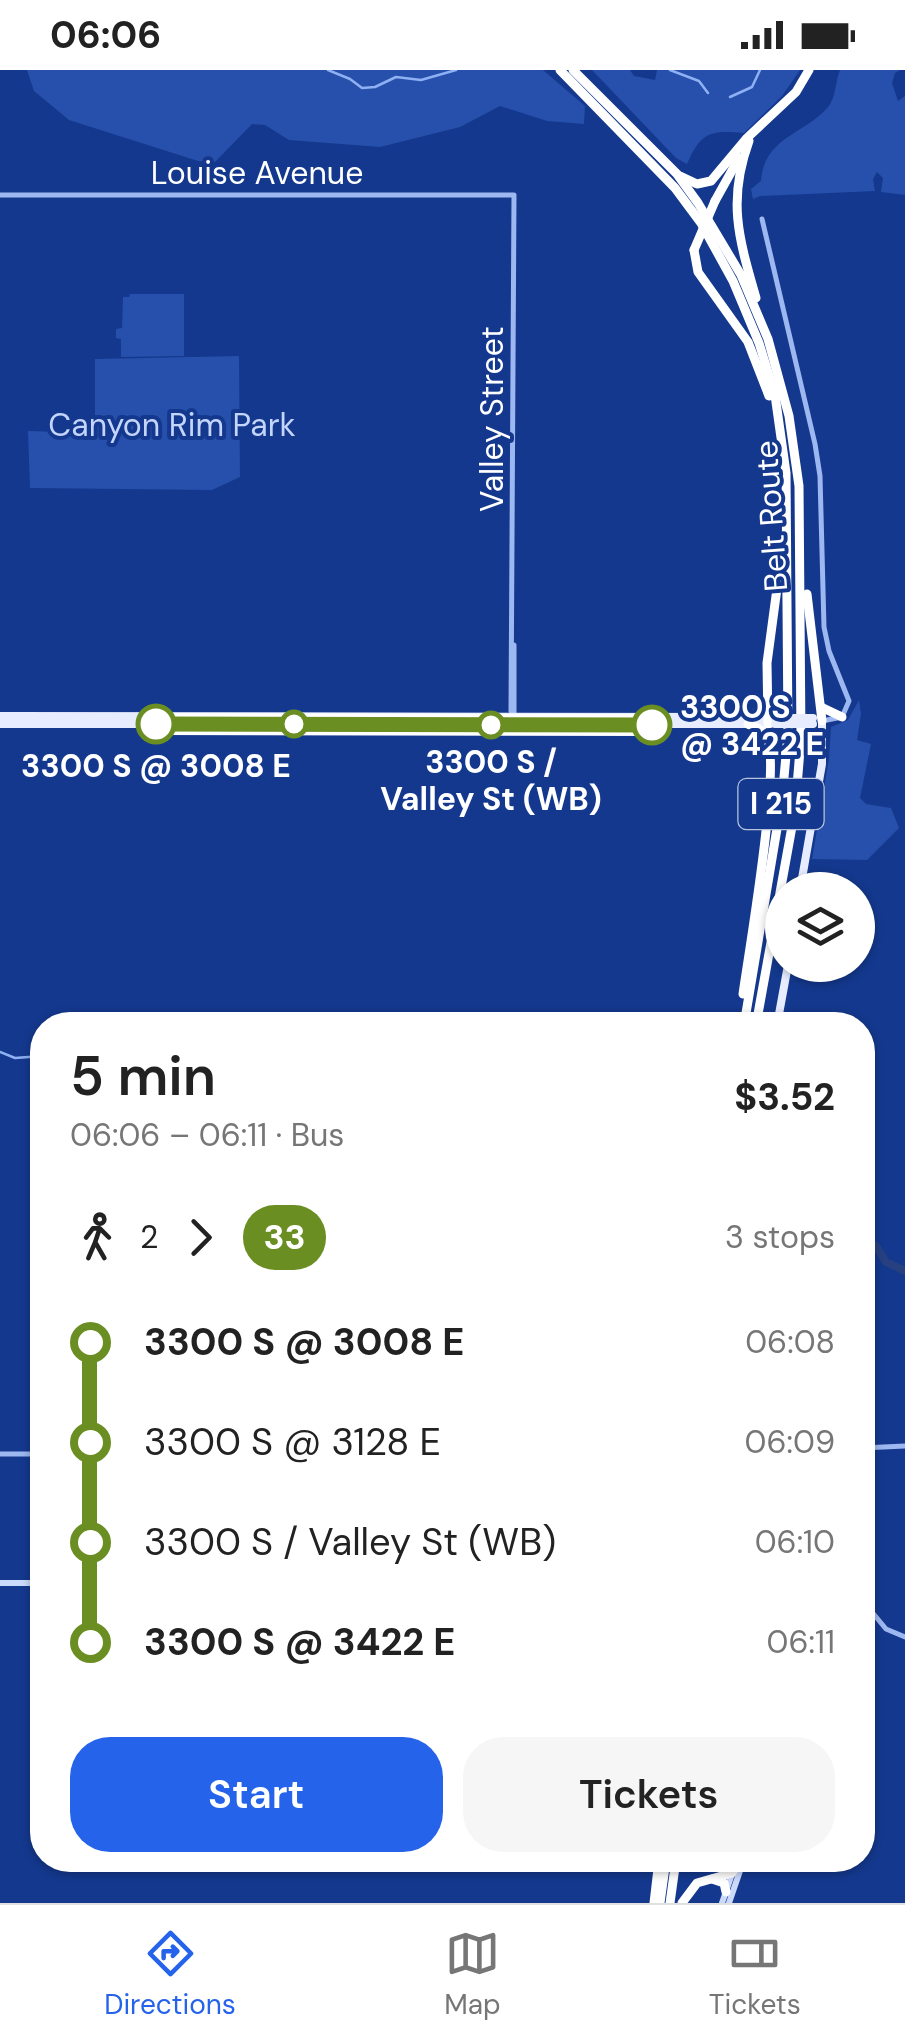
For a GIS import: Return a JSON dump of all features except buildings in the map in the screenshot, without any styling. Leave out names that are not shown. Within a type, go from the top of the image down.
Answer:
[{"type":"highway","name":"Belt Route","points":[[558,70],[675,188],[700,223],[759,342],[775,395],[786,473],[787,758],[744,1012]]},
{"type":"highway","name":"Belt Route","points":[[573,70],[677,174],[741,274],[768,339],[796,454],[802,572],[796,810],[758,1012]]},
{"type":"highway","points":[[677,174],[697,184],[711,181],[796,92],[809,70]]},
{"type":"highway","points":[[760,126],[716,201],[694,250],[698,272],[748,342],[781,430]]},
{"type":"highway","points":[[749,140],[738,175],[736,216],[768,339]]},
{"type":"highway","points":[[744,1012],[769,796],[768,739],[750,720],[764,704],[786,509]]},
{"type":"highway","points":[[802,572],[821,707],[816,721]]},
{"type":"highway","points":[[766,691],[771,721]]},
{"type":"highway","points":[[821,707],[842,717]]},
{"type":"highway","points":[[658,1903],[661,1872]]},
{"type":"highway","points":[[670,1903],[674,1872]]},
{"type":"highway","points":[[682,1903],[694,1885],[732,1873]]},
{"type":"highway","points":[[710,1878],[724,1883],[725,1900]]},
{"type":"main road","points":[[0,716],[514,716],[816,721],[822,764],[803,872]]},
{"type":"main road","points":[[0,724],[520,725],[750,720]]},
{"type":"main road","points":[[779,1012],[785,982]]},
{"type":"main road","points":[[0,1583],[30,1583]]},
{"type":"main road","points":[[725,1900],[736,1872]]},
{"type":"main road","points":[[725,1900],[732,1873]]},
{"type":"street","name":"Louise Avenue","points":[[0,195],[514,195]]},
{"type":"street","name":"Valley Street","points":[[514,195],[514,716]]},
{"type":"street","points":[[762,219],[818,460],[824,627],[848,701],[848,710],[842,717],[816,721]]},
{"type":"street","points":[[514,716],[520,725]]},
{"type":"street","points":[[875,1447],[905,1446]]},
{"type":"street","points":[[0,1454],[30,1454]]},
{"type":"street","points":[[875,1616],[886,1629],[905,1637]]},
{"type":"green space","points":[[27,70],[543,70],[585,106],[584,124],[547,121],[500,106],[460,127],[380,147],[289,140],[265,125],[252,124],[215,162],[198,161],[69,120],[34,91]]},
{"type":"green space","points":[[592,70],[630,70],[634,76],[655,80],[657,70],[800,70],[782,96],[744,133],[708,135],[697,145],[687,164],[676,158]]},
{"type":"green space","points":[[840,70],[900,70],[892,83],[898,101],[905,96],[905,195],[881,192],[883,178],[877,172],[873,179],[875,191],[753,199],[751,189],[761,181],[769,155],[828,107]]},
{"type":"green space","points":[[184,294],[184,356],[121,357],[121,339],[116,338],[116,329],[122,328],[123,297]]},
{"type":"green space","name":"Canyon Rim Park","points":[[239,356],[240,477],[212,490],[30,488],[28,431],[95,433],[95,359]]},
{"type":"green space","points":[[859,700],[857,740],[871,744],[860,798],[866,804],[891,808],[899,828],[867,860],[812,859],[831,727],[848,720]]},
{"type":"waterway","points":[[328,70],[362,88],[375,87],[396,77],[421,80],[456,70]]},
{"type":"waterway","points":[[670,70],[699,81],[708,93]]},
{"type":"waterway","points":[[730,97],[752,87],[760,70]]},
{"type":"waterway","points":[[0,1052],[15,1058],[30,1057]]},
{"type":"waterway","points":[[875,1245],[886,1262],[905,1271]]},
{"type":"bus line","name":"33","points":[[156,724],[652,725]]},
{"type":"place","name":"3300 S @ 3008 E","points":[[156,724]]},
{"type":"place","name":"3300 S / Valley St (WB)","points":[[491,725]]},
{"type":"place","name":"3300 S @ 3422 E","points":[[652,725]]}]
